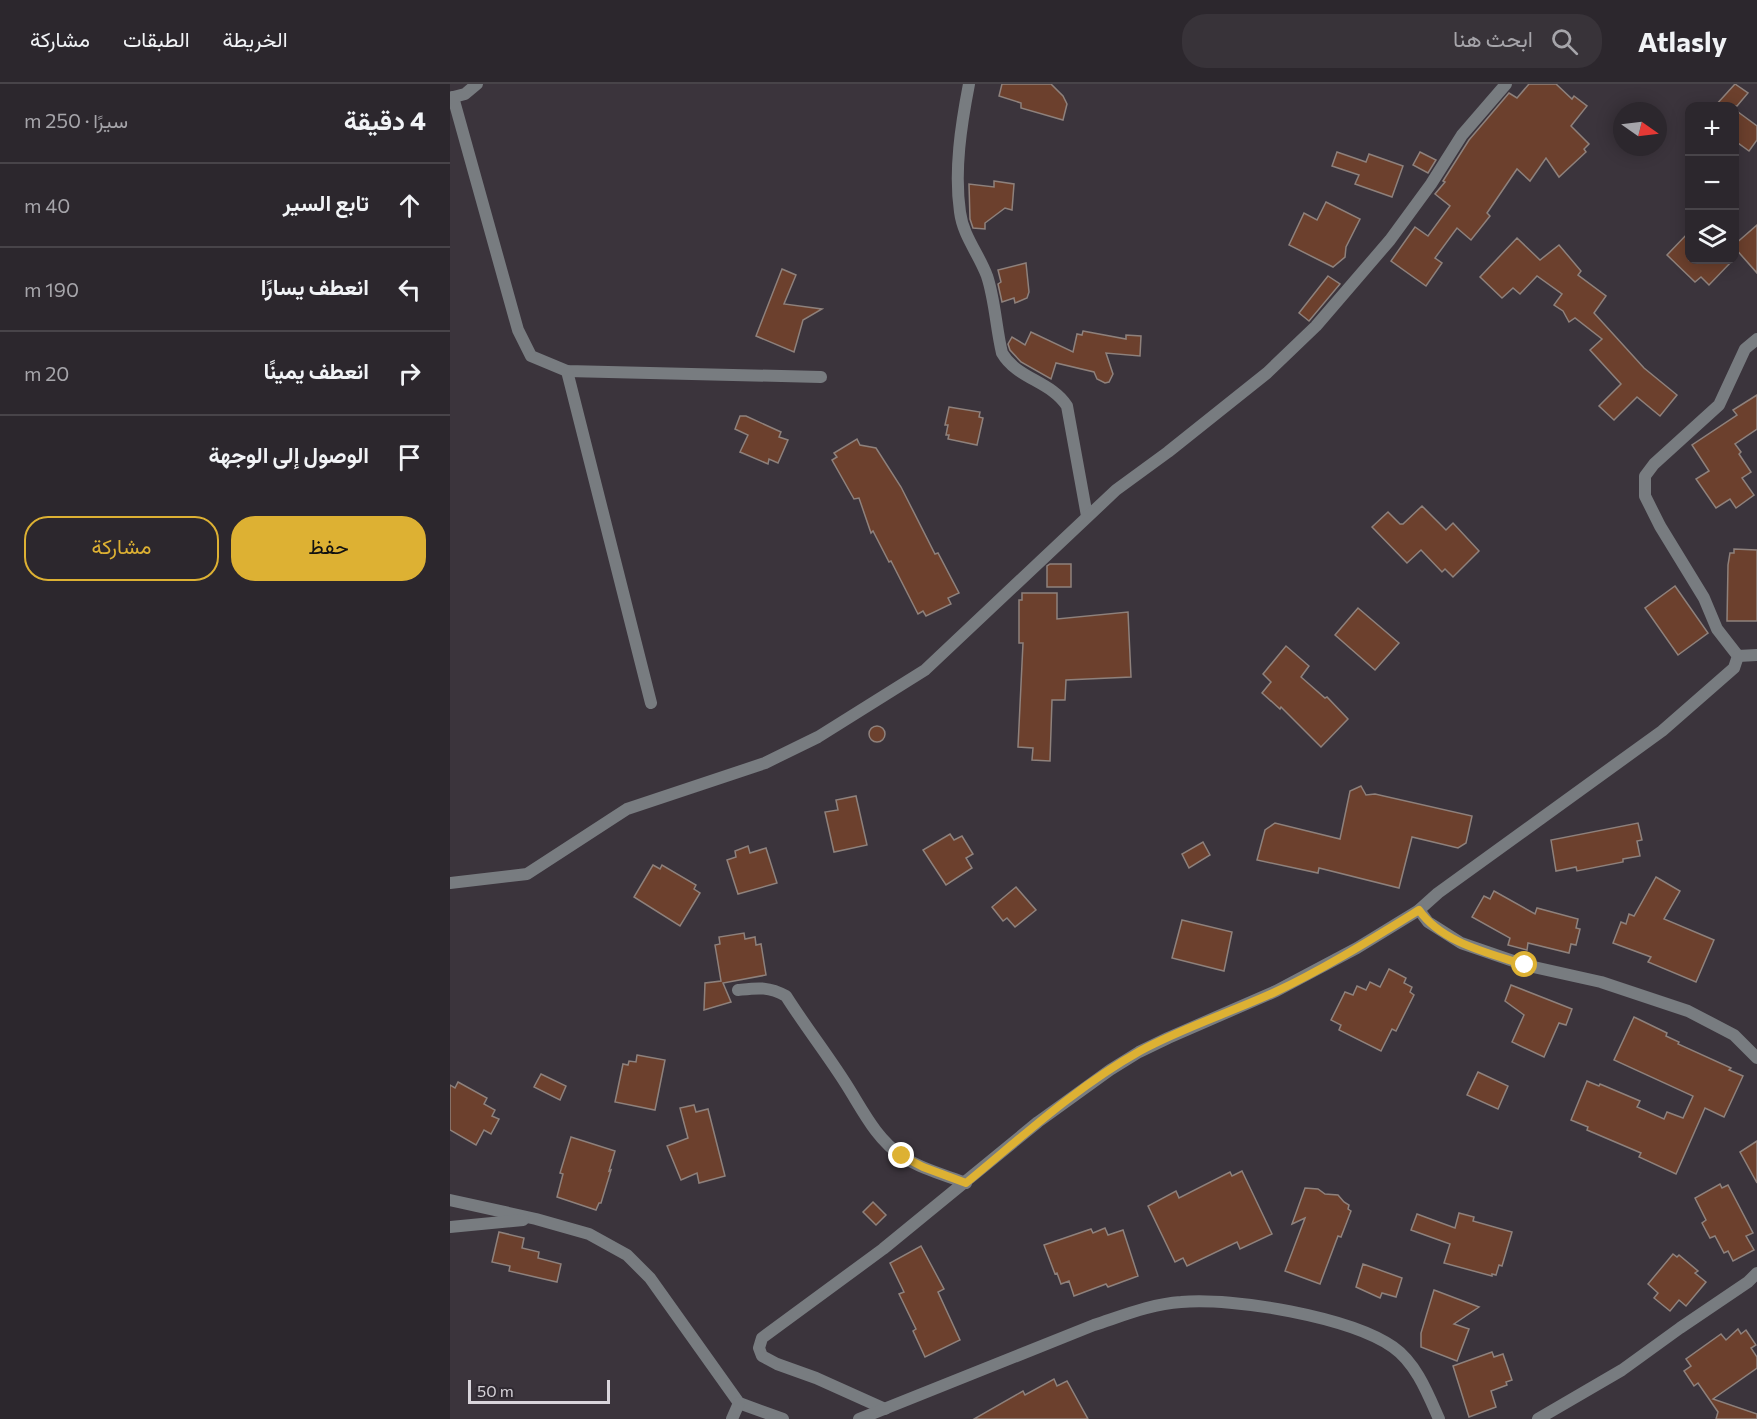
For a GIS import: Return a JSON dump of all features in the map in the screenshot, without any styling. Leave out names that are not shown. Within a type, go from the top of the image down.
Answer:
[{"type":"street","points":[[477,84],[465,94],[451,98],[518,330],[531,356],[567,371],[821,377]]},
{"type":"street","points":[[969,84],[960,139],[958,174],[963,228],[986,274],[1002,353],[1006,360],[1016,370],[1061,396],[1067,406],[1088,516]]},
{"type":"street","points":[[450,883],[527,874],[627,809],[765,763],[818,737],[925,670],[1116,490],[1168,452],[1267,373],[1316,326],[1390,240],[1431,184],[1462,135],[1506,84]]},
{"type":"street","points":[[1737,656],[1717,629],[1704,598],[1660,526],[1645,496],[1645,476],[1654,464],[1719,405],[1746,349],[1757,339]]},
{"type":"street","points":[[567,371],[651,704]]},
{"type":"street","points":[[1737,656],[1757,655]]},
{"type":"street","points":[[885,1409],[762,1356],[759,1348],[762,1338],[883,1250],[1038,1122],[1139,1052],[1276,991],[1357,948],[1419,910],[1438,893],[1662,731],[1723,680],[1734,668],[1737,656]]},
{"type":"street","points":[[1419,910],[1428,922],[1461,943],[1525,965],[1601,982],[1689,1011],[1734,1035],[1757,1058]]},
{"type":"street","points":[[738,990],[774,989],[786,996],[847,1085],[862,1113],[889,1145],[902,1156],[923,1167],[966,1183]]},
{"type":"street","points":[[450,1200],[536,1219],[589,1234],[627,1256],[651,1278],[739,1403],[783,1419]]},
{"type":"street","points":[[450,1227],[536,1219]]},
{"type":"street","points":[[1538,1419],[1622,1370],[1748,1282],[1757,1273]]},
{"type":"street","points":[[859,1419],[1094,1325],[1131,1313],[1174,1302],[1223,1301],[1337,1322],[1393,1347],[1421,1380],[1439,1419]]},
{"type":"street","points":[[732,1419],[739,1403]]},
{"type":"building","points":[[1002,84],[1051,84],[1063,96],[1067,104],[1063,120],[1021,108],[1021,103],[999,96]]},
{"type":"building","points":[[1529,84],[1556,84],[1572,99],[1574,96],[1587,106],[1571,126],[1589,144],[1584,149],[1586,152],[1559,177],[1546,158],[1530,181],[1517,169],[1487,213],[1490,216],[1471,240],[1457,228],[1435,258],[1442,263],[1426,286],[1391,261],[1415,227],[1428,236],[1450,206],[1435,194],[1445,182],[1443,181],[1469,140],[1509,93],[1517,98]]},
{"type":"building","points":[[1735,84],[1748,93],[1739,104],[1719,102]]},
{"type":"building","points":[[1739,113],[1757,126],[1757,140],[1749,151],[1739,144]]},
{"type":"building","points":[[1337,152],[1366,162],[1369,154],[1403,166],[1392,197],[1355,184],[1359,175],[1332,166]]},
{"type":"building","points":[[1420,152],[1436,160],[1428,173],[1413,165]]},
{"type":"building","points":[[994,181],[1014,184],[1012,210],[1005,208],[985,223],[985,229],[973,228],[970,219],[969,184],[994,187]]},
{"type":"building","points":[[1326,202],[1360,219],[1346,247],[1345,257],[1333,267],[1289,245],[1304,213],[1317,220]]},
{"type":"building","points":[[1757,225],[1757,273],[1739,253],[1739,241]]},
{"type":"building","points":[[1685,236],[1685,264],[1729,264],[1709,285],[1701,277],[1695,282],[1667,255]]},
{"type":"building","points":[[1517,238],[1540,260],[1559,245],[1581,271],[1578,275],[1606,296],[1594,313],[1644,368],[1677,395],[1660,416],[1637,397],[1614,420],[1599,406],[1621,384],[1590,350],[1602,339],[1575,318],[1569,322],[1563,311],[1554,305],[1562,294],[1537,276],[1520,294],[1513,288],[1502,298],[1480,277]]},
{"type":"building","points":[[1026,263],[1029,292],[1027,298],[1015,303],[1014,298],[1002,302],[998,270]]},
{"type":"building","points":[[782,269],[796,275],[784,304],[822,309],[803,320],[794,352],[756,336]]},
{"type":"building","points":[[1328,276],[1340,284],[1309,321],[1299,313]]},
{"type":"building","points":[[1083,331],[1126,339],[1126,335],[1141,336],[1140,356],[1106,353],[1113,374],[1109,382],[1105,383],[1097,379],[1094,372],[1056,363],[1051,379],[1021,362],[1010,350],[1008,344],[1012,337],[1025,345],[1031,332],[1073,352],[1077,334],[1082,335]]},
{"type":"building","points":[[1757,395],[1757,429],[1735,444],[1751,472],[1742,478],[1754,495],[1736,508],[1730,499],[1716,508],[1696,479],[1709,471],[1692,445],[1737,415],[1733,410]]},
{"type":"building","points":[[949,407],[980,412],[979,417],[983,418],[977,445],[948,439],[949,435],[946,435],[948,425],[945,425]]},
{"type":"building","points":[[740,416],[746,416],[781,432],[779,437],[788,440],[778,463],[769,459],[768,464],[740,452],[748,435],[735,429]]},
{"type":"building","points":[[857,439],[860,445],[876,448],[901,487],[935,554],[938,553],[959,593],[948,598],[951,604],[926,616],[923,611],[918,614],[891,561],[889,562],[873,531],[871,533],[859,498],[854,499],[832,460],[837,457],[834,453]]},
{"type":"building","points":[[1422,506],[1446,530],[1453,523],[1479,551],[1453,577],[1445,569],[1442,572],[1421,550],[1407,563],[1372,527],[1388,512],[1400,524],[1403,524]]},
{"type":"building","points":[[1734,549],[1757,550],[1757,621],[1727,621],[1728,565],[1730,553],[1734,553]]},
{"type":"building","points":[[1071,564],[1071,587],[1047,587],[1047,566]]},
{"type":"building","points":[[1675,586],[1708,633],[1678,655],[1645,608]]},
{"type":"building","points":[[1022,593],[1057,593],[1057,619],[1128,612],[1131,677],[1066,680],[1065,700],[1052,700],[1050,761],[1032,760],[1033,748],[1018,747],[1023,643],[1019,643],[1019,600],[1022,600]]},
{"type":"building","points":[[1358,608],[1399,643],[1375,670],[1335,635]]},
{"type":"building","points":[[1286,646],[1309,666],[1301,677],[1325,698],[1327,697],[1348,719],[1321,747],[1281,707],[1280,709],[1262,693],[1271,682],[1263,674]]},
{"type":"building","points":[[877,726],[883,728],[885,734],[883,740],[877,742],[871,740],[869,734],[871,728]]},
{"type":"building","points":[[1361,786],[1366,795],[1375,794],[1472,816],[1466,843],[1458,848],[1412,837],[1399,888],[1319,868],[1318,873],[1257,860],[1265,830],[1275,823],[1340,839],[1350,791]]},
{"type":"building","points":[[856,796],[867,845],[834,852],[825,812],[838,810],[836,800]]},
{"type":"building","points":[[1638,823],[1642,840],[1637,841],[1640,856],[1623,859],[1623,862],[1577,871],[1576,867],[1556,871],[1551,840]]},
{"type":"building","points":[[950,834],[954,840],[962,836],[973,854],[966,858],[972,868],[946,885],[923,850]]},
{"type":"building","points":[[1203,842],[1210,855],[1189,868],[1182,854]]},
{"type":"building","points":[[748,846],[750,853],[766,848],[777,883],[738,894],[727,860],[736,857],[735,851]]},
{"type":"building","points":[[653,865],[660,869],[662,865],[696,885],[694,889],[700,893],[680,926],[634,897]]},
{"type":"building","points":[[1656,877],[1680,891],[1664,919],[1714,940],[1696,982],[1648,962],[1651,957],[1613,943],[1621,922],[1626,924],[1629,914],[1634,916]]},
{"type":"building","points":[[1016,887],[1036,910],[1015,927],[1007,918],[1003,921],[992,907]]},
{"type":"building","points":[[1494,891],[1535,914],[1537,908],[1578,919],[1576,928],[1580,929],[1576,945],[1571,944],[1569,953],[1528,943],[1527,950],[1508,945],[1510,938],[1472,917],[1484,896],[1490,899]]},
{"type":"building","points":[[1182,920],[1232,932],[1224,971],[1172,958]]},
{"type":"building","points":[[744,933],[745,939],[755,937],[756,945],[761,944],[766,975],[723,983],[731,1002],[704,1010],[705,983],[721,981],[715,945],[720,944],[719,937]]},
{"type":"building","points":[[1389,969],[1406,978],[1404,983],[1412,987],[1410,992],[1414,995],[1396,1031],[1392,1029],[1381,1051],[1339,1030],[1341,1025],[1331,1020],[1345,992],[1353,995],[1357,986],[1366,990],[1370,982],[1380,987]]},
{"type":"building","points":[[1511,985],[1572,1009],[1566,1025],[1559,1023],[1544,1057],[1512,1042],[1524,1015],[1505,1001]]},
{"type":"building","points":[[1634,1017],[1667,1033],[1666,1036],[1679,1042],[1678,1044],[1731,1068],[1729,1070],[1743,1076],[1724,1117],[1705,1108],[1676,1174],[1639,1157],[1641,1153],[1587,1130],[1588,1127],[1571,1120],[1587,1081],[1640,1101],[1637,1107],[1664,1119],[1667,1112],[1683,1118],[1693,1096],[1614,1060]]},
{"type":"building","points":[[637,1055],[665,1060],[655,1110],[615,1102],[623,1064],[628,1065],[629,1061],[636,1062]]},
{"type":"building","points":[[1478,1072],[1508,1086],[1498,1109],[1467,1095]]},
{"type":"building","points":[[541,1074],[566,1086],[560,1100],[534,1087]]},
{"type":"building","points":[[458,1082],[487,1098],[484,1104],[495,1110],[492,1116],[499,1119],[491,1134],[484,1130],[476,1145],[450,1130],[450,1085],[455,1088]]},
{"type":"building","points":[[694,1105],[696,1112],[708,1109],[725,1176],[699,1183],[697,1173],[681,1180],[667,1146],[688,1138],[680,1108]]},
{"type":"building","points":[[571,1137],[615,1151],[601,1203],[596,1210],[557,1197],[563,1174],[560,1173]]},
{"type":"building","points":[[1757,1141],[1757,1183],[1740,1152]]},
{"type":"building","points":[[1242,1171],[1272,1234],[1240,1249],[1237,1242],[1187,1266],[1183,1258],[1175,1262],[1148,1206],[1176,1191],[1179,1198],[1230,1172],[1232,1176]]},
{"type":"building","points":[[1720,1184],[1722,1188],[1728,1185],[1753,1233],[1746,1236],[1754,1250],[1733,1261],[1728,1251],[1724,1253],[1715,1236],[1710,1238],[1702,1223],[1706,1220],[1695,1198]]},
{"type":"building","points":[[1305,1188],[1338,1195],[1349,1205],[1348,1209],[1351,1211],[1341,1237],[1338,1236],[1320,1284],[1285,1271],[1305,1218],[1292,1224]]},
{"type":"building","points":[[873,1202],[886,1215],[876,1225],[863,1212]]},
{"type":"building","points":[[1459,1213],[1474,1217],[1473,1221],[1512,1232],[1502,1266],[1499,1265],[1496,1275],[1492,1274],[1492,1276],[1444,1263],[1450,1244],[1411,1230],[1417,1214],[1455,1228]]},
{"type":"building","points":[[1105,1228],[1108,1235],[1123,1230],[1138,1276],[1108,1287],[1106,1284],[1074,1296],[1069,1281],[1061,1284],[1057,1273],[1055,1274],[1044,1245],[1091,1229],[1093,1233]]},
{"type":"building","points":[[499,1232],[524,1238],[522,1248],[539,1252],[538,1258],[561,1264],[557,1282],[509,1271],[510,1266],[492,1262]]},
{"type":"building","points":[[921,1246],[944,1289],[938,1292],[960,1340],[925,1357],[913,1331],[916,1329],[899,1294],[904,1292],[890,1263]]},
{"type":"building","points":[[1673,1254],[1677,1257],[1679,1255],[1698,1271],[1695,1273],[1706,1282],[1686,1306],[1679,1300],[1670,1311],[1654,1298],[1658,1293],[1648,1284]]},
{"type":"building","points":[[1363,1264],[1402,1278],[1396,1297],[1382,1293],[1380,1298],[1356,1287]]},
{"type":"building","points":[[1434,1290],[1479,1307],[1454,1324],[1469,1329],[1457,1361],[1421,1347],[1421,1333]]},
{"type":"building","points":[[1738,1329],[1741,1334],[1746,1330],[1756,1345],[1751,1348],[1757,1357],[1757,1368],[1713,1399],[1757,1414],[1757,1419],[1716,1419],[1718,1412],[1698,1383],[1694,1386],[1684,1371],[1691,1366],[1686,1359],[1721,1334],[1726,1340]]},
{"type":"building","points":[[1492,1352],[1494,1357],[1503,1354],[1512,1380],[1506,1382],[1507,1385],[1491,1391],[1496,1407],[1469,1417],[1453,1366]]},
{"type":"building","points":[[1054,1379],[1057,1386],[1067,1381],[1088,1419],[974,1419],[1023,1391],[1025,1395]]},
{"type":"route","points":[[902,1156],[923,1167],[966,1183],[1038,1122],[1139,1052],[1276,991],[1357,948],[1419,910],[1428,922],[1461,943],[1525,965]]}]
